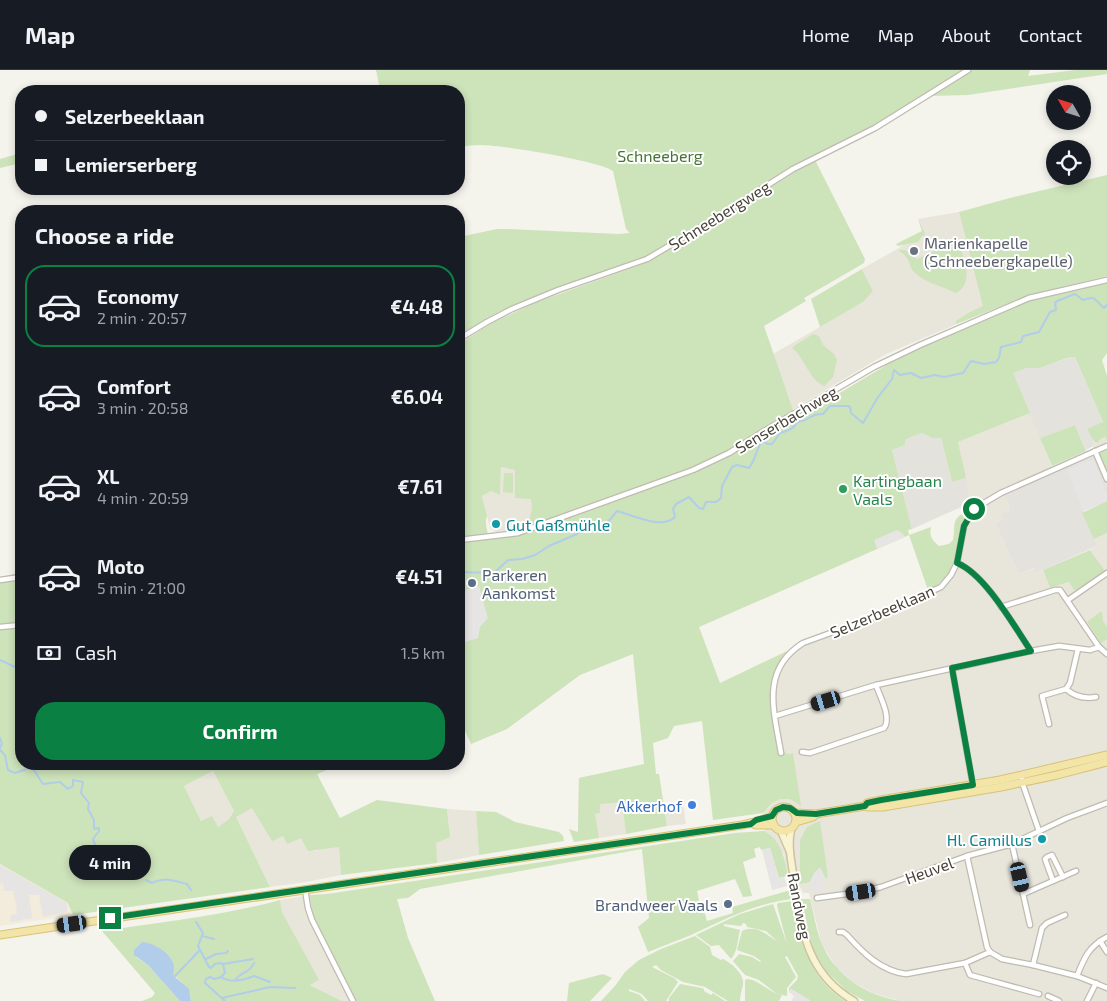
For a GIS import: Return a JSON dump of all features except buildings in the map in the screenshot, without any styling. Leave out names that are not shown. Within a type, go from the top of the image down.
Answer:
[{"type":"main road","points":[[1022,780],[1107,755]]},
{"type":"main road","points":[[795,813],[816,814],[865,806],[882,806],[1107,762]]},
{"type":"main road","points":[[751,824],[756,820],[772,816],[776,810],[783,807],[790,808],[795,813],[796,822],[791,830],[781,831],[774,825],[772,816]]},
{"type":"main road","points":[[796,822],[813,817],[816,814]]},
{"type":"main road","points":[[3,934],[751,824],[756,826],[774,825]]},
{"type":"main road","name":"Randweg","points":[[791,830],[790,852],[801,924],[808,948],[816,964],[827,979],[854,1001]]},
{"type":"main road","name":"Randweg","points":[[781,831],[790,852]]},
{"type":"street","name":"Schneebergweg","points":[[465,335],[512,309],[558,290],[647,258],[708,224],[793,169],[892,118],[968,70]]},
{"type":"street","name":"Senserbachweg","points":[[465,539],[516,534],[694,470],[728,453],[874,367],[920,345],[1030,298],[1107,280]]},
{"type":"street","name":"Selzerbeeklaan","points":[[781,753],[772,695],[774,676],[782,661],[795,648],[803,643],[874,617],[930,592],[945,583],[957,563],[964,526],[974,509],[980,504],[1107,446]]},
{"type":"street","points":[[1096,451],[1107,479]]},
{"type":"street","points":[[957,563],[970,569],[975,574],[1001,607],[1031,651]]},
{"type":"street","points":[[1068,600],[1107,573]]},
{"type":"street","points":[[0,580],[15,578]]},
{"type":"street","points":[[1001,607],[1058,590],[1063,592],[1099,647],[1107,654]]},
{"type":"street","points":[[0,627],[15,626]]},
{"type":"street","points":[[775,716],[876,685],[1031,651],[1059,646],[1090,650],[1099,647]]},
{"type":"street","points":[[1049,724],[1042,696],[1066,688],[1070,683],[1078,649]]},
{"type":"street","points":[[952,668],[974,789]]},
{"type":"street","points":[[802,752],[810,753],[884,728],[887,724],[887,718],[876,685]]},
{"type":"street","points":[[1066,688],[1071,693],[1087,698],[1096,697]]},
{"type":"street","points":[[1022,780],[1039,831]]},
{"type":"street","name":"Heuvel","points":[[817,898],[881,887],[968,856],[1012,844],[1067,818],[1107,803]]},
{"type":"street","points":[[1012,844],[1030,925]]},
{"type":"street","points":[[1054,881],[1045,862],[1045,858],[1049,856],[1052,855],[1055,858],[1063,877]]},
{"type":"street","points":[[968,856],[987,947],[990,952],[1002,959],[1077,976],[1107,988]]},
{"type":"street","points":[[1023,894],[1076,871]]},
{"type":"street","points":[[305,889],[312,920],[353,1001]]},
{"type":"street","points":[[1033,965],[1042,928],[1047,923],[1065,915]]},
{"type":"street","points":[[839,932],[847,935],[872,960],[898,973],[906,974],[965,963],[990,952]]},
{"type":"street","points":[[1077,976],[1088,951],[1107,938]]},
{"type":"street","points":[[1100,941],[1107,952]]},
{"type":"street","points":[[965,963],[970,974],[1039,994]]},
{"type":"street","points":[[1087,1001],[1096,983]]},
{"type":"street","points":[[1048,996],[1059,1001]]},
{"type":"shaded area","points":[[959,212],[985,312],[886,354],[792,410],[773,354],[863,302],[873,291],[862,269],[925,233],[918,219]]},
{"type":"shaded area","points":[[1075,357],[1103,422],[1093,442],[1095,443],[1086,450],[1075,425],[1040,438],[1012,373],[1027,368],[1040,368]]},
{"type":"shaded area","points":[[1030,413],[1054,472],[1005,495],[1010,510],[1000,514],[1002,520],[995,523],[1019,574],[1035,568],[1036,573],[1043,570],[1050,588],[1105,571],[1090,550],[1097,546],[1094,539],[1107,533],[1107,1001],[903,1001],[889,998],[873,993],[853,982],[837,968],[822,945],[809,893],[803,893],[801,888],[791,890],[784,855],[770,834],[765,831],[763,813],[771,804],[780,799],[796,801],[792,753],[787,754],[778,747],[771,702],[770,690],[772,679],[776,667],[782,658],[796,644],[883,610],[940,583],[957,544],[962,523],[968,512],[969,496],[958,442]]},
{"type":"shaded area","points":[[922,433],[932,438],[941,438],[952,482],[966,478],[969,496],[968,504],[912,529],[892,450],[905,445],[906,439]]},
{"type":"shaded area","points":[[1106,437],[1107,487],[1093,446],[1099,440]]},
{"type":"shaded area","points":[[1095,454],[1107,487],[1107,501],[1084,511],[1097,546],[1036,573],[1034,568],[1019,574],[995,523],[1002,520],[1000,514],[1010,510],[1005,495]]},
{"type":"shaded area","points":[[1093,459],[1107,494],[1107,501],[1083,511],[1067,470]]},
{"type":"shaded area","points":[[501,467],[515,470],[535,490],[535,525],[518,531],[496,532],[490,528],[482,496],[491,491],[500,495]]},
{"type":"shaded area","points":[[897,530],[905,537],[877,549],[874,540]]},
{"type":"shaded area","points":[[479,586],[488,618],[480,627],[478,638],[465,642],[465,591]]},
{"type":"shaded area","points":[[618,770],[626,834],[599,838],[578,832],[579,778]]},
{"type":"shaded area","points":[[213,771],[234,811],[229,819],[218,827],[201,821],[184,786]]},
{"type":"shaded area","points":[[683,804],[686,824],[667,826],[665,809],[671,805]]},
{"type":"shaded area","points":[[252,807],[283,836],[301,837],[315,851],[322,848],[339,847],[341,875],[270,887],[236,817]]},
{"type":"shaded area","points":[[447,809],[476,811],[479,855],[437,863],[435,843],[450,837]]},
{"type":"shaded area","points":[[770,848],[779,878],[784,877],[787,886],[772,890],[762,850]]},
{"type":"shaded area","points":[[0,864],[69,904],[73,915],[0,926]]},
{"type":"shaded area","points":[[0,865],[67,903],[67,912],[43,917],[39,895],[29,895],[32,918],[11,922],[10,915],[17,914],[16,902],[13,891],[4,891],[3,883],[0,884]]},
{"type":"shaded area","points":[[820,867],[825,878],[823,885],[824,893],[815,894],[814,888],[810,888],[810,882],[814,873]]},
{"type":"shaded area","points":[[310,895],[310,906],[354,1001],[342,1001],[309,984],[318,980],[282,912],[280,900]]},
{"type":"shaded area","points":[[791,989],[811,1001],[791,1001],[794,996],[789,992]]},
{"type":"green space","name":"Schneeberg","points":[[376,70],[1030,70],[1028,76],[1075,70],[1107,70],[1107,74],[968,95],[929,96],[831,148],[648,257],[557,288],[500,311],[465,331],[465,236],[497,229],[630,233],[626,229],[613,171],[592,163],[556,155],[485,145],[465,146],[465,85],[379,85]]},
{"type":"green space","points":[[15,155],[15,164],[0,168],[0,159]]},
{"type":"green space","points":[[813,161],[816,162],[865,259],[864,263],[804,298],[806,301],[764,326],[796,419],[885,366],[892,359],[1011,307],[1040,297],[1107,281],[1107,353],[1102,360],[1107,376],[1107,440],[1105,437],[1095,443],[1087,429],[1103,422],[1075,357],[1040,368],[1027,368],[1013,373],[1030,413],[958,442],[966,478],[952,482],[941,438],[932,438],[922,433],[906,439],[905,445],[892,450],[912,529],[908,530],[909,535],[699,627],[720,683],[787,651],[774,674],[771,709],[778,747],[787,754],[793,753],[801,806],[790,799],[780,799],[771,804],[763,813],[713,820],[702,721],[674,726],[668,738],[653,743],[656,774],[659,774],[667,826],[626,834],[622,802],[600,804],[600,813],[595,814],[599,838],[574,842],[569,829],[578,832],[579,778],[644,764],[633,654],[580,675],[507,729],[471,744],[465,730],[465,340],[492,323],[537,302],[640,265],[714,222],[795,170]],"holes":[[[501,467],[515,470],[515,498],[531,499],[532,510],[527,525],[535,525],[535,530],[517,536],[489,539],[486,525],[487,516],[482,496],[491,491],[500,495]]]},
{"type":"green space","points":[[1107,175],[1107,276],[1033,294],[956,324],[956,321],[968,313],[983,306],[959,212],[1065,185],[1091,185],[1091,179]]},
{"type":"green space","points":[[918,219],[925,233],[924,236],[918,242],[898,246],[896,244],[922,231]]},
{"type":"green space","points":[[928,240],[933,243],[940,242],[943,245],[953,244],[959,246],[966,264],[966,278],[965,284],[956,293],[918,276],[912,270],[906,257],[898,250],[905,250],[917,259],[934,251]]},
{"type":"green space","points":[[862,269],[873,291],[863,302],[820,327],[811,299]]},
{"type":"green space","points":[[813,334],[819,336],[823,345],[834,354],[837,360],[833,377],[824,386],[815,379],[801,357],[792,348]]},
{"type":"green space","points":[[1075,425],[1086,451],[1052,466],[1040,438]]},
{"type":"green space","points":[[1107,450],[1107,474],[1099,453]]},
{"type":"green space","points":[[504,473],[513,473],[513,493],[503,492]]},
{"type":"green space","points":[[1107,501],[1107,533],[1094,539],[1082,513]]},
{"type":"green space","points":[[968,512],[963,523],[953,565],[948,575],[940,583],[928,590],[909,535],[931,527],[933,540],[939,546],[949,544],[953,540],[956,519]]},
{"type":"green space","points":[[1090,550],[1105,571],[1077,590],[1074,590],[1069,582],[1050,588],[1043,570]]},
{"type":"green space","points":[[15,574],[15,770],[327,770],[317,774],[340,818],[377,800],[447,809],[450,837],[436,843],[437,863],[341,875],[339,847],[308,851],[301,838],[287,844],[283,836],[272,841],[252,808],[236,817],[270,887],[73,915],[68,903],[0,864],[0,577]],"holes":[[[213,771],[234,811],[229,819],[218,827],[212,816],[201,821],[184,786]]]},
{"type":"green space","points":[[1102,612],[1103,621],[1107,627],[1107,639],[1101,643],[1087,622]]},
{"type":"green space","points":[[476,811],[496,812],[515,822],[559,832],[563,836],[564,841],[479,855]]},
{"type":"green space","points":[[820,821],[828,877],[825,878],[822,870],[812,877],[810,882],[800,884],[800,840],[807,827]]},
{"type":"green space","points":[[765,831],[779,845],[784,856],[788,876],[779,878],[770,848],[761,850],[760,847],[754,849],[756,857],[743,862],[752,896],[743,897],[735,879],[697,891],[699,901],[695,902],[698,912],[704,911],[707,921],[733,913],[732,907],[791,890],[792,899],[752,908],[648,952],[638,927],[649,918],[642,849],[420,889],[408,898],[397,899],[408,938],[435,1001],[354,1001],[332,963],[320,937],[311,909],[310,895],[735,833]]},
{"type":"green space","points":[[802,899],[810,899],[822,944],[836,966],[866,990],[891,999],[903,1001],[865,1001],[847,991],[827,972],[815,953],[808,931]]},
{"type":"green space","points":[[280,900],[282,912],[319,980],[310,985],[342,1001],[191,1001],[189,992],[173,973],[171,960],[154,945],[136,957],[148,965],[180,1001],[142,1001],[152,997],[155,993],[102,931],[214,914]]},
{"type":"green space","points":[[793,901],[803,944],[814,970],[833,992],[845,1001],[811,1001],[791,989],[789,992],[789,988],[797,980],[798,976],[787,956],[785,957],[796,977],[787,988],[787,996],[777,994],[759,980],[745,975],[733,961],[739,954],[761,961],[754,956],[737,950],[742,931],[747,929],[756,930],[778,942],[766,931],[747,927],[743,923],[741,926],[724,924],[724,926],[740,930],[736,950],[731,959],[719,945],[711,946],[696,935],[740,914],[773,904],[787,944],[777,905],[778,903]]},
{"type":"green space","points":[[695,936],[710,947],[712,955],[721,960],[723,959],[740,973],[743,985],[740,1001],[728,1001],[705,987],[683,982],[661,970],[656,965],[652,967],[678,982],[666,1001],[648,1001],[642,994],[629,989],[629,991],[640,995],[645,1001],[601,1001],[625,972],[639,960]]},
{"type":"green space","points":[[603,974],[612,978],[590,1001],[567,1001],[569,983]]},
{"type":"green space","points":[[748,979],[782,995],[779,1001],[745,1001],[745,980]]},
{"type":"green space","points":[[680,984],[702,988],[711,995],[713,993],[725,1001],[669,1001],[669,998]]},
{"type":"water","points":[[142,942],[156,946],[168,955],[174,965],[174,976],[189,989],[191,1001],[180,1001],[148,965],[134,955],[134,950]]},
{"type":"waterway","points":[[465,572],[494,573],[508,560],[522,559],[535,555],[549,546],[577,534],[586,526],[592,525],[603,528],[617,511],[655,522],[669,521],[675,517],[673,509],[676,504],[689,497],[699,508],[703,509],[706,502],[716,502],[721,498],[722,486],[732,467],[737,465],[749,468],[762,441],[772,444],[780,433],[792,428],[797,422],[823,414],[830,406],[848,406],[851,413],[863,423],[878,397],[892,379],[894,370],[900,375],[911,373],[921,378],[935,375],[944,377],[963,373],[971,361],[984,364],[996,362],[999,358],[1001,347],[1021,342],[1023,336],[1039,332],[1050,312],[1056,310],[1055,303],[1057,301],[1075,294],[1083,300],[1093,298],[1104,308],[1107,305]]},
{"type":"waterway","points":[[0,660],[15,667]]},
{"type":"waterway","points":[[0,738],[2,744],[0,748]]},
{"type":"waterway","points":[[0,750],[5,755],[8,770],[15,773],[24,770]]},
{"type":"waterway","points":[[34,770],[43,784],[60,782],[68,789],[73,786],[73,780],[83,782],[81,793],[89,803],[88,809],[94,820],[94,829],[99,828],[93,839],[96,848],[106,852],[112,848],[116,861],[124,861],[129,856],[134,860]]},
{"type":"waterway","points":[[146,880],[152,883],[161,880],[173,880],[187,884],[191,890]]},
{"type":"waterway","points":[[196,922],[203,933],[198,946],[209,967],[211,968],[215,964],[221,963],[225,973],[215,979],[210,977],[206,979],[205,983],[225,1001]]},
{"type":"waterway","points":[[202,936],[214,939]]},
{"type":"waterway","points":[[174,977],[200,950]]},
{"type":"waterway","points":[[206,959],[228,951]]},
{"type":"waterway","points":[[223,964],[253,959]]},
{"type":"waterway","points":[[236,979],[250,969],[254,963]]},
{"type":"waterway","points":[[221,977],[237,980],[254,976],[270,982]]},
{"type":"waterway","points":[[222,998],[270,987],[295,988]]},
{"type":"place","name":"Marienkapelle (Schneebergkapelle)","points":[[914,251]]},
{"type":"place","name":"Kartingbaan Vaals","points":[[843,489]]},
{"type":"place","name":"Gut Gaßmühle","points":[[496,524]]},
{"type":"place","name":"Parkeren Aankomst","points":[[472,583]]},
{"type":"place","name":"Akkerhof","points":[[692,805]]},
{"type":"place","name":"Hl. Camillus","points":[[1042,839]]},
{"type":"place","name":"Brandweer Vaals","points":[[728,904]]},
{"type":"route","points":[[110,918],[671,834],[751,824],[756,820],[772,816],[776,810],[783,807],[790,808],[795,813],[812,812],[816,814],[865,806],[867,803],[881,800],[973,785],[952,668],[1031,651],[1001,607],[975,574],[970,569],[957,563],[962,530],[974,509]]}]
